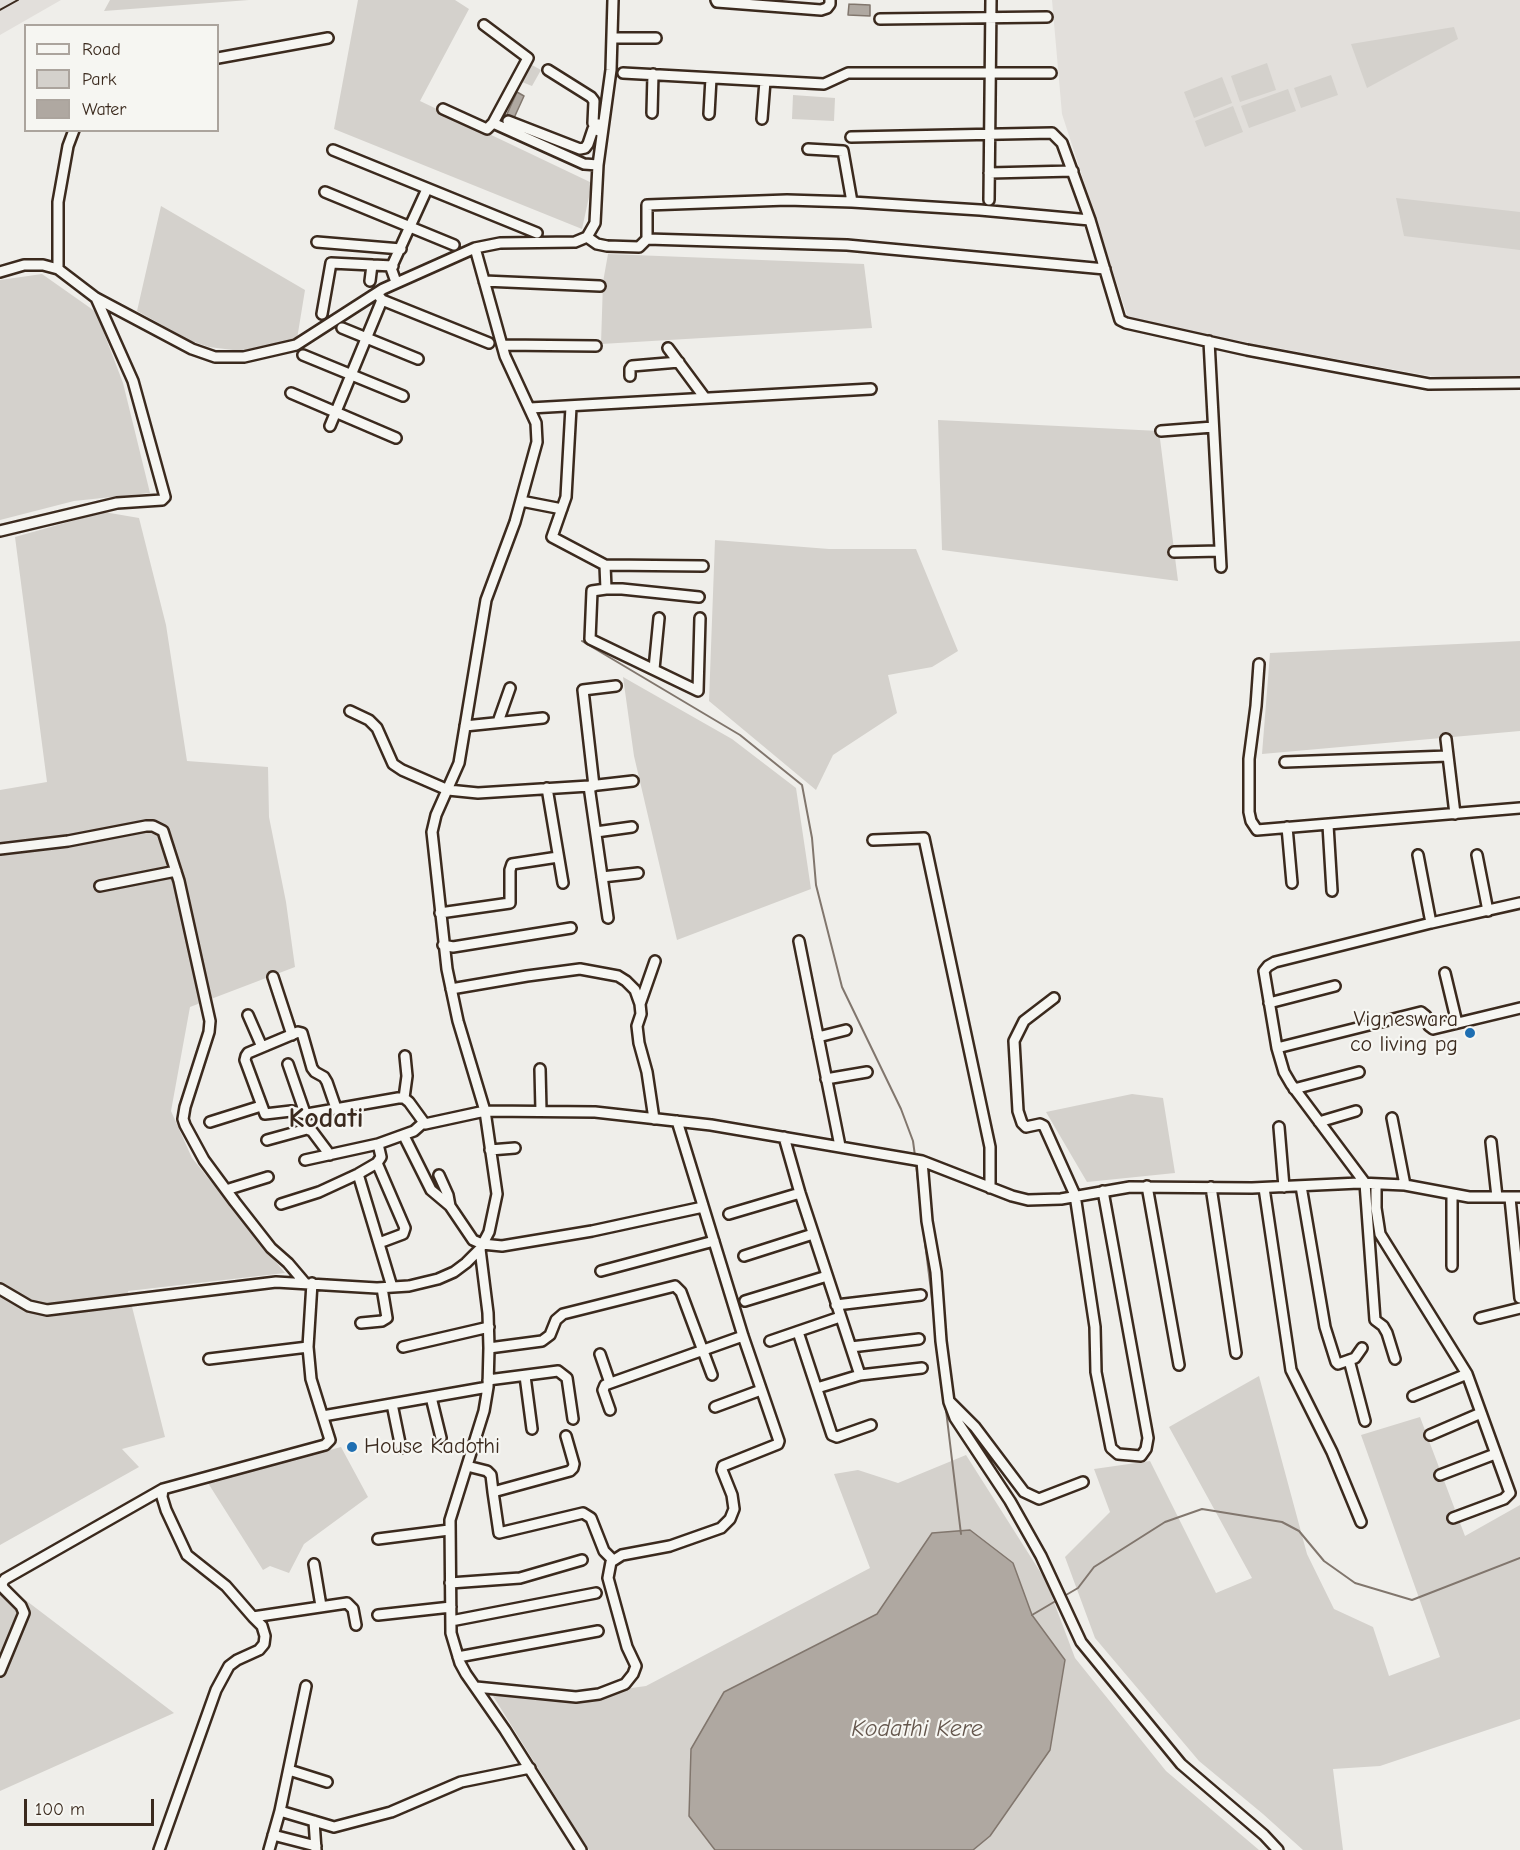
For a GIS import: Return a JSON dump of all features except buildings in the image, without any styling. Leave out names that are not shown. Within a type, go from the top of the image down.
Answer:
[{"type":"street","points":[[508,121],[580,149],[588,144],[598,127],[610,70],[613,0]]},
{"type":"street","points":[[709,0],[714,7],[717,2],[821,10],[827,8],[830,0]]},
{"type":"street","points":[[989,200],[991,0]]},
{"type":"street","points":[[880,19],[1047,17]]},
{"type":"street","points":[[443,109],[487,129],[493,123],[528,58],[484,25]]},
{"type":"street","points":[[612,38],[656,38]]},
{"type":"street","points":[[219,58],[328,39]]},
{"type":"street","points":[[0,272],[24,266],[43,265],[58,269],[96,298],[192,349],[215,357],[244,357],[296,345],[379,296],[396,282],[475,248],[500,243],[575,242],[587,237],[596,223],[598,127],[594,101],[548,70]]},
{"type":"street","points":[[623,73],[824,84],[848,73],[1051,73]]},
{"type":"street","points":[[652,113],[653,74]]},
{"type":"street","points":[[709,114],[711,78]]},
{"type":"street","points":[[762,119],[765,81]]},
{"type":"street","points":[[493,123],[584,164],[598,165]]},
{"type":"street","points":[[58,269],[58,202],[68,146],[73,132]]},
{"type":"street","points":[[851,137],[1052,133],[1062,143],[1073,171],[1120,320],[1126,323],[1247,350],[1429,384],[1520,383]]},
{"type":"street","points":[[808,149],[843,151],[852,202]]},
{"type":"street","points":[[333,150],[537,233]]},
{"type":"street","points":[[989,173],[1073,171]]},
{"type":"street","points":[[396,282],[391,268],[427,189]]},
{"type":"street","points":[[325,192],[453,245]]},
{"type":"street","points":[[587,237],[597,244],[607,246],[639,247],[647,239],[647,205],[787,200],[980,210],[1090,220]]},
{"type":"street","points":[[647,239],[856,246],[1105,269]]},
{"type":"street","points":[[317,242],[401,249]]},
{"type":"street","points":[[0,1289],[29,1306],[38,1310],[47,1310],[276,1282],[382,1288],[409,1286],[438,1279],[454,1272],[466,1263],[481,1246],[489,1232],[497,1194],[485,1111],[458,1021],[443,945],[432,832],[436,815],[459,763],[486,600],[521,501],[537,442],[536,423],[514,378],[502,345],[475,248]]},
{"type":"street","points":[[322,314],[330,264],[393,266]]},
{"type":"street","points":[[370,281],[372,265]]},
{"type":"street","points":[[484,281],[600,286]]},
{"type":"street","points":[[330,426],[366,338],[379,296]]},
{"type":"street","points":[[379,296],[489,343]]},
{"type":"street","points":[[0,531],[117,503],[162,500],[165,497],[133,381],[96,298]]},
{"type":"street","points":[[342,328],[418,359]]},
{"type":"street","points":[[1209,341],[1221,567]]},
{"type":"street","points":[[502,345],[596,346]]},
{"type":"street","points":[[668,348],[705,398]]},
{"type":"street","points":[[303,355],[403,396]]},
{"type":"street","points":[[630,376],[632,366],[678,362]]},
{"type":"street","points":[[530,408],[871,390]]},
{"type":"street","points":[[291,393],[396,438]]},
{"type":"street","points":[[571,407],[566,497],[552,537],[605,565],[703,566]]},
{"type":"street","points":[[1161,431],[1213,427]]},
{"type":"street","points":[[521,501],[561,509]]},
{"type":"street","points":[[1174,552],[1220,551]]},
{"type":"street","points":[[605,565],[606,589]]},
{"type":"street","points":[[699,597],[606,589],[592,591],[590,639],[698,691],[700,618]]},
{"type":"street","points":[[654,669],[659,618]]},
{"type":"street","points":[[1259,664],[1249,759],[1249,812],[1251,821],[1257,830],[1520,808]]},
{"type":"street","points":[[608,918],[596,832],[583,690],[616,686]]},
{"type":"street","points":[[498,722],[510,688]]},
{"type":"street","points":[[350,711],[369,720],[377,728],[393,764],[448,790],[477,793],[633,781]]},
{"type":"street","points":[[465,726],[543,718]]},
{"type":"street","points":[[1446,739],[1455,814]]},
{"type":"street","points":[[1285,762],[1448,756]]},
{"type":"street","points":[[547,788],[563,883]]},
{"type":"street","points":[[1328,825],[1332,891]]},
{"type":"street","points":[[0,849],[68,841],[153,826],[163,831],[176,871],[210,1026],[183,1119],[188,1133],[204,1160],[226,1190],[271,1248],[308,1283],[308,1347],[311,1379],[330,1434],[330,1440],[325,1445],[163,1489],[5,1579],[2,1583],[3,1588],[21,1606],[24,1613],[0,1671]]},
{"type":"street","points":[[596,832],[632,827]]},
{"type":"street","points":[[1287,827],[1292,884]]},
{"type":"street","points":[[873,840],[924,838],[990,1147],[990,1188]]},
{"type":"street","points":[[1418,855],[1431,923]]},
{"type":"street","points":[[1477,855],[1488,911]]},
{"type":"street","points":[[440,913],[510,903],[512,864],[558,857]]},
{"type":"street","points":[[100,886],[176,871]]},
{"type":"street","points":[[602,877],[638,873]]},
{"type":"street","points":[[1395,1359],[1387,1333],[1383,1326],[1375,1320],[1365,1183],[1294,1089],[1284,1072],[1277,1048],[1264,971],[1275,962],[1520,903]]},
{"type":"street","points":[[443,945],[453,947],[571,928]]},
{"type":"street","points":[[799,941],[840,1146]]},
{"type":"street","points":[[640,1004],[655,961]]},
{"type":"street","points":[[451,989],[580,969],[618,976],[626,981],[635,990],[640,1004],[641,1014],[637,1026],[639,1043],[647,1072],[654,1119]]},
{"type":"street","points":[[1445,973],[1456,1023]]},
{"type":"street","points":[[273,977],[292,1035]]},
{"type":"street","points":[[1269,1003],[1335,987]]},
{"type":"street","points":[[1054,998],[1024,1021],[1014,1041],[1018,1111],[1026,1127],[1040,1124],[1044,1126],[1075,1195],[1095,1327],[1096,1372],[1111,1448],[1118,1455],[1141,1456],[1146,1449],[1148,1438],[1103,1191]]},
{"type":"street","points":[[1277,1048],[1421,1012],[1433,1029],[1520,1008]]},
{"type":"street","points":[[248,1015],[262,1047]]},
{"type":"street","points":[[818,1037],[846,1030]]},
{"type":"street","points":[[336,1108],[327,1082],[312,1068],[302,1033],[248,1053],[245,1060],[266,1114],[291,1111],[305,1113],[404,1098]]},
{"type":"street","points":[[405,1056],[407,1076],[404,1098],[423,1123]]},
{"type":"street","points":[[288,1064],[305,1113]]},
{"type":"street","points":[[540,1069],[542,1111]]},
{"type":"street","points":[[826,1079],[867,1072]]},
{"type":"street","points":[[1294,1089],[1359,1072]]},
{"type":"street","points":[[210,1122],[261,1106]]},
{"type":"street","points":[[1319,1122],[1356,1110]]},
{"type":"street","points":[[305,1160],[404,1136],[423,1123],[485,1111],[595,1112],[677,1121],[784,1137],[922,1161],[990,1188],[1028,1200],[1060,1199],[1130,1186],[1263,1188],[1365,1183],[1405,1185],[1469,1197],[1515,1197],[1520,1298]]},
{"type":"street","points":[[1392,1118],[1405,1185]]},
{"type":"street","points":[[476,1688],[576,1697],[599,1694],[625,1684],[636,1666],[627,1647],[608,1578],[613,1560],[622,1555],[670,1546],[721,1528],[730,1519],[734,1509],[732,1495],[722,1470],[723,1466],[774,1446],[779,1441],[743,1336],[677,1121]]},
{"type":"street","points":[[1279,1127],[1284,1187]]},
{"type":"street","points":[[267,1140],[307,1129],[312,1131],[330,1155]]},
{"type":"street","points":[[404,1136],[431,1190],[450,1206],[473,1240],[481,1246],[502,1246],[592,1231],[703,1207]]},
{"type":"street","points":[[784,1137],[813,1234],[860,1375]]},
{"type":"street","points":[[1491,1142],[1497,1197]]},
{"type":"street","points":[[281,1204],[319,1192],[377,1163],[381,1157],[378,1144]]},
{"type":"street","points":[[490,1150],[515,1148]]},
{"type":"street","points":[[922,1161],[949,1402],[961,1428],[1010,1501],[1041,1557],[1081,1642],[1181,1764],[1264,1835],[1278,1850]]},
{"type":"street","points":[[377,1163],[405,1228],[403,1234],[379,1243]]},
{"type":"street","points":[[358,1174],[392,1287]]},
{"type":"street","points":[[439,1175],[450,1206]]},
{"type":"street","points":[[226,1190],[268,1177]]},
{"type":"street","points":[[1376,1184],[1376,1208],[1380,1234],[1467,1374],[1509,1493],[1508,1497],[1454,1518]]},
{"type":"street","points":[[1147,1186],[1179,1365]]},
{"type":"street","points":[[1300,1186],[1325,1326],[1336,1362],[1338,1364],[1355,1358],[1362,1348]]},
{"type":"street","points":[[1211,1187],[1236,1353]]},
{"type":"street","points":[[1263,1188],[1291,1370],[1332,1452],[1361,1522]]},
{"type":"street","points":[[729,1214],[800,1193]]},
{"type":"street","points":[[1452,1194],[1452,1266]]},
{"type":"street","points":[[744,1256],[813,1234]]},
{"type":"street","points":[[601,1270],[714,1241]]},
{"type":"street","points":[[481,1246],[489,1327],[488,1383],[484,1411],[450,1520],[451,1633],[466,1674],[530,1768],[581,1850]]},
{"type":"street","points":[[745,1301],[827,1276]]},
{"type":"street","points":[[489,1348],[547,1338],[556,1320],[563,1314],[675,1286],[681,1292],[712,1374]]},
{"type":"street","points":[[361,1323],[382,1321],[387,1318],[382,1288]]},
{"type":"street","points":[[836,1305],[921,1295]]},
{"type":"street","points":[[1480,1318],[1520,1308]]},
{"type":"street","points":[[770,1341],[840,1317]]},
{"type":"street","points":[[403,1347],[489,1327]]},
{"type":"street","points":[[798,1332],[834,1437],[871,1425]]},
{"type":"street","points":[[610,1410],[603,1390],[605,1385],[743,1336]]},
{"type":"street","points":[[851,1347],[919,1339]]},
{"type":"street","points":[[208,1359],[308,1347]]},
{"type":"street","points":[[600,1354],[610,1383]]},
{"type":"street","points":[[1349,1360],[1365,1421]]},
{"type":"street","points":[[817,1388],[860,1375],[922,1368]]},
{"type":"street","points":[[323,1416],[558,1371],[567,1378],[573,1419]]},
{"type":"street","points":[[1413,1396],[1467,1374]]},
{"type":"street","points":[[525,1376],[532,1429]]},
{"type":"street","points":[[715,1407],[761,1390]]},
{"type":"street","points":[[431,1397],[441,1438]]},
{"type":"street","points":[[949,1402],[975,1427],[1024,1492],[1039,1499],[1083,1482]]},
{"type":"street","points":[[392,1404],[401,1448]]},
{"type":"street","points":[[1430,1435],[1481,1413]]},
{"type":"street","points":[[493,1492],[570,1471],[574,1464],[566,1436]]},
{"type":"street","points":[[1440,1476],[1495,1454]]},
{"type":"street","points":[[467,1466],[487,1471],[491,1475],[499,1533],[583,1513],[591,1518],[604,1551],[613,1560]]},
{"type":"street","points":[[159,1850],[216,1690],[229,1666],[259,1650],[264,1644],[265,1636],[261,1626],[225,1586],[187,1555],[166,1510],[162,1497],[163,1489]]},
{"type":"street","points":[[378,1539],[449,1530]]},
{"type":"street","points":[[450,1583],[520,1578],[582,1560]]},
{"type":"street","points":[[314,1564],[321,1606]]},
{"type":"street","points":[[451,1621],[596,1593]]},
{"type":"street","points":[[253,1617],[347,1603],[353,1609],[357,1625]]},
{"type":"street","points":[[378,1615],[451,1608]]},
{"type":"street","points":[[458,1657],[598,1631]]},
{"type":"street","points":[[269,1850],[280,1811],[306,1686]]},
{"type":"street","points":[[280,1811],[334,1827],[391,1812],[461,1782],[530,1768]]},
{"type":"street","points":[[289,1770],[327,1782]]},
{"type":"street","points":[[273,1835],[316,1848],[314,1821]]},
{"type":"shaded area","points":[[0,0],[61,0],[0,35]]},
{"type":"shaded area","points":[[1052,0],[1520,0],[1520,377],[1424,375],[1129,321],[1062,114]]},
{"type":"green space","points":[[110,0],[249,0],[104,11]]},
{"type":"green space","points":[[358,0],[455,0],[469,9],[420,101],[592,183],[582,229],[334,129]]},
{"type":"green space","points":[[1454,27],[1458,39],[1367,88],[1351,44]]},
{"type":"green space","points":[[1267,63],[1276,90],[1240,102],[1231,76]]},
{"type":"green space","points":[[532,65],[541,70],[532,86],[522,82]]},
{"type":"green space","points":[[1331,75],[1338,95],[1301,108],[1294,88]]},
{"type":"green space","points":[[1222,77],[1232,103],[1194,118],[1184,92]]},
{"type":"green space","points":[[1288,89],[1296,111],[1249,128],[1241,106]]},
{"type":"green space","points":[[793,95],[835,98],[834,121],[792,119]]},
{"type":"green space","points":[[1233,106],[1243,132],[1205,147],[1195,121]]},
{"type":"green space","points":[[1396,198],[1520,212],[1520,250],[1404,236]]},
{"type":"green space","points":[[161,206],[305,290],[297,339],[241,351],[209,347],[191,341],[137,311]]},
{"type":"green space","points":[[608,254],[864,264],[872,328],[601,344],[603,282]]},
{"type":"green space","points":[[42,274],[96,312],[123,383],[150,493],[74,501],[0,520],[0,280]]},
{"type":"green space","points":[[938,420],[1159,431],[1178,581],[942,550]]},
{"type":"green space","points":[[104,512],[139,518],[166,625],[187,761],[268,767],[269,817],[286,902],[295,967],[190,1007],[171,1111],[192,1158],[285,1273],[128,1291],[165,1437],[122,1449],[139,1467],[0,1545],[0,790],[47,782],[15,537]]},
{"type":"green space","points":[[715,540],[829,549],[916,549],[958,651],[932,667],[888,675],[897,713],[833,755],[816,790],[709,701]]},
{"type":"green space","points":[[1520,641],[1520,731],[1262,754],[1270,653]]},
{"type":"green space","points":[[623,677],[732,739],[796,788],[811,889],[677,940],[634,756]]},
{"type":"green space","points":[[1132,1094],[1163,1098],[1175,1173],[1087,1182],[1046,1112]]},
{"type":"green space","points":[[1259,1376],[1307,1554],[1334,1609],[1373,1627],[1389,1676],[1440,1657],[1361,1435],[1420,1417],[1465,1536],[1520,1505],[1520,1719],[1380,1766],[1333,1769],[1343,1850],[1303,1850],[1199,1761],[1095,1638],[1065,1557],[1110,1512],[1094,1469],[1150,1461],[1216,1593],[1252,1578],[1169,1427]]},
{"type":"green space","points":[[341,1447],[368,1497],[304,1544],[289,1573],[270,1566],[263,1570],[208,1483]]},
{"type":"green space","points":[[966,1455],[1046,1581],[1075,1658],[1166,1771],[1259,1850],[589,1850],[493,1696],[603,1692],[646,1686],[870,1568],[834,1474],[858,1470],[898,1483]]},
{"type":"green space","points":[[0,1580],[28,1602],[174,1713],[0,1791]]},
{"type":"water","points":[[849,4],[870,5],[870,16],[848,15]]},
{"type":"water","points":[[517,92],[524,96],[514,118],[507,114]]},
{"type":"water","name":"Kodathi Kere","points":[[970,1530],[1013,1563],[1032,1615],[1065,1660],[1050,1750],[990,1836],[973,1850],[715,1850],[689,1816],[691,1749],[724,1692],[877,1614],[932,1533]]},
{"type":"waterway","points":[[582,641],[740,735],[802,785],[812,838],[816,885],[842,987],[901,1109],[913,1141],[915,1156]]},
{"type":"waterway","points":[[916,1164],[922,1215]]},
{"type":"waterway","points":[[923,1227],[935,1322]]},
{"type":"waterway","points":[[945,1402],[961,1534]]},
{"type":"waterway","points":[[1066,1595],[1078,1588],[1094,1567],[1165,1522],[1202,1509],[1282,1522],[1299,1531],[1324,1561],[1355,1583],[1412,1600],[1520,1558]]},
{"type":"waterway","points":[[1032,1615],[1054,1602]]},
{"type":"railway","points":[[0,10],[18,0]]},
{"type":"place","name":"Vigneswara co living pg","points":[[1470,1033]]},
{"type":"place","name":"House Kadothi","points":[[352,1447]]},
{"type":"district","name":"Kodati","points":[[326,1119]]}]
